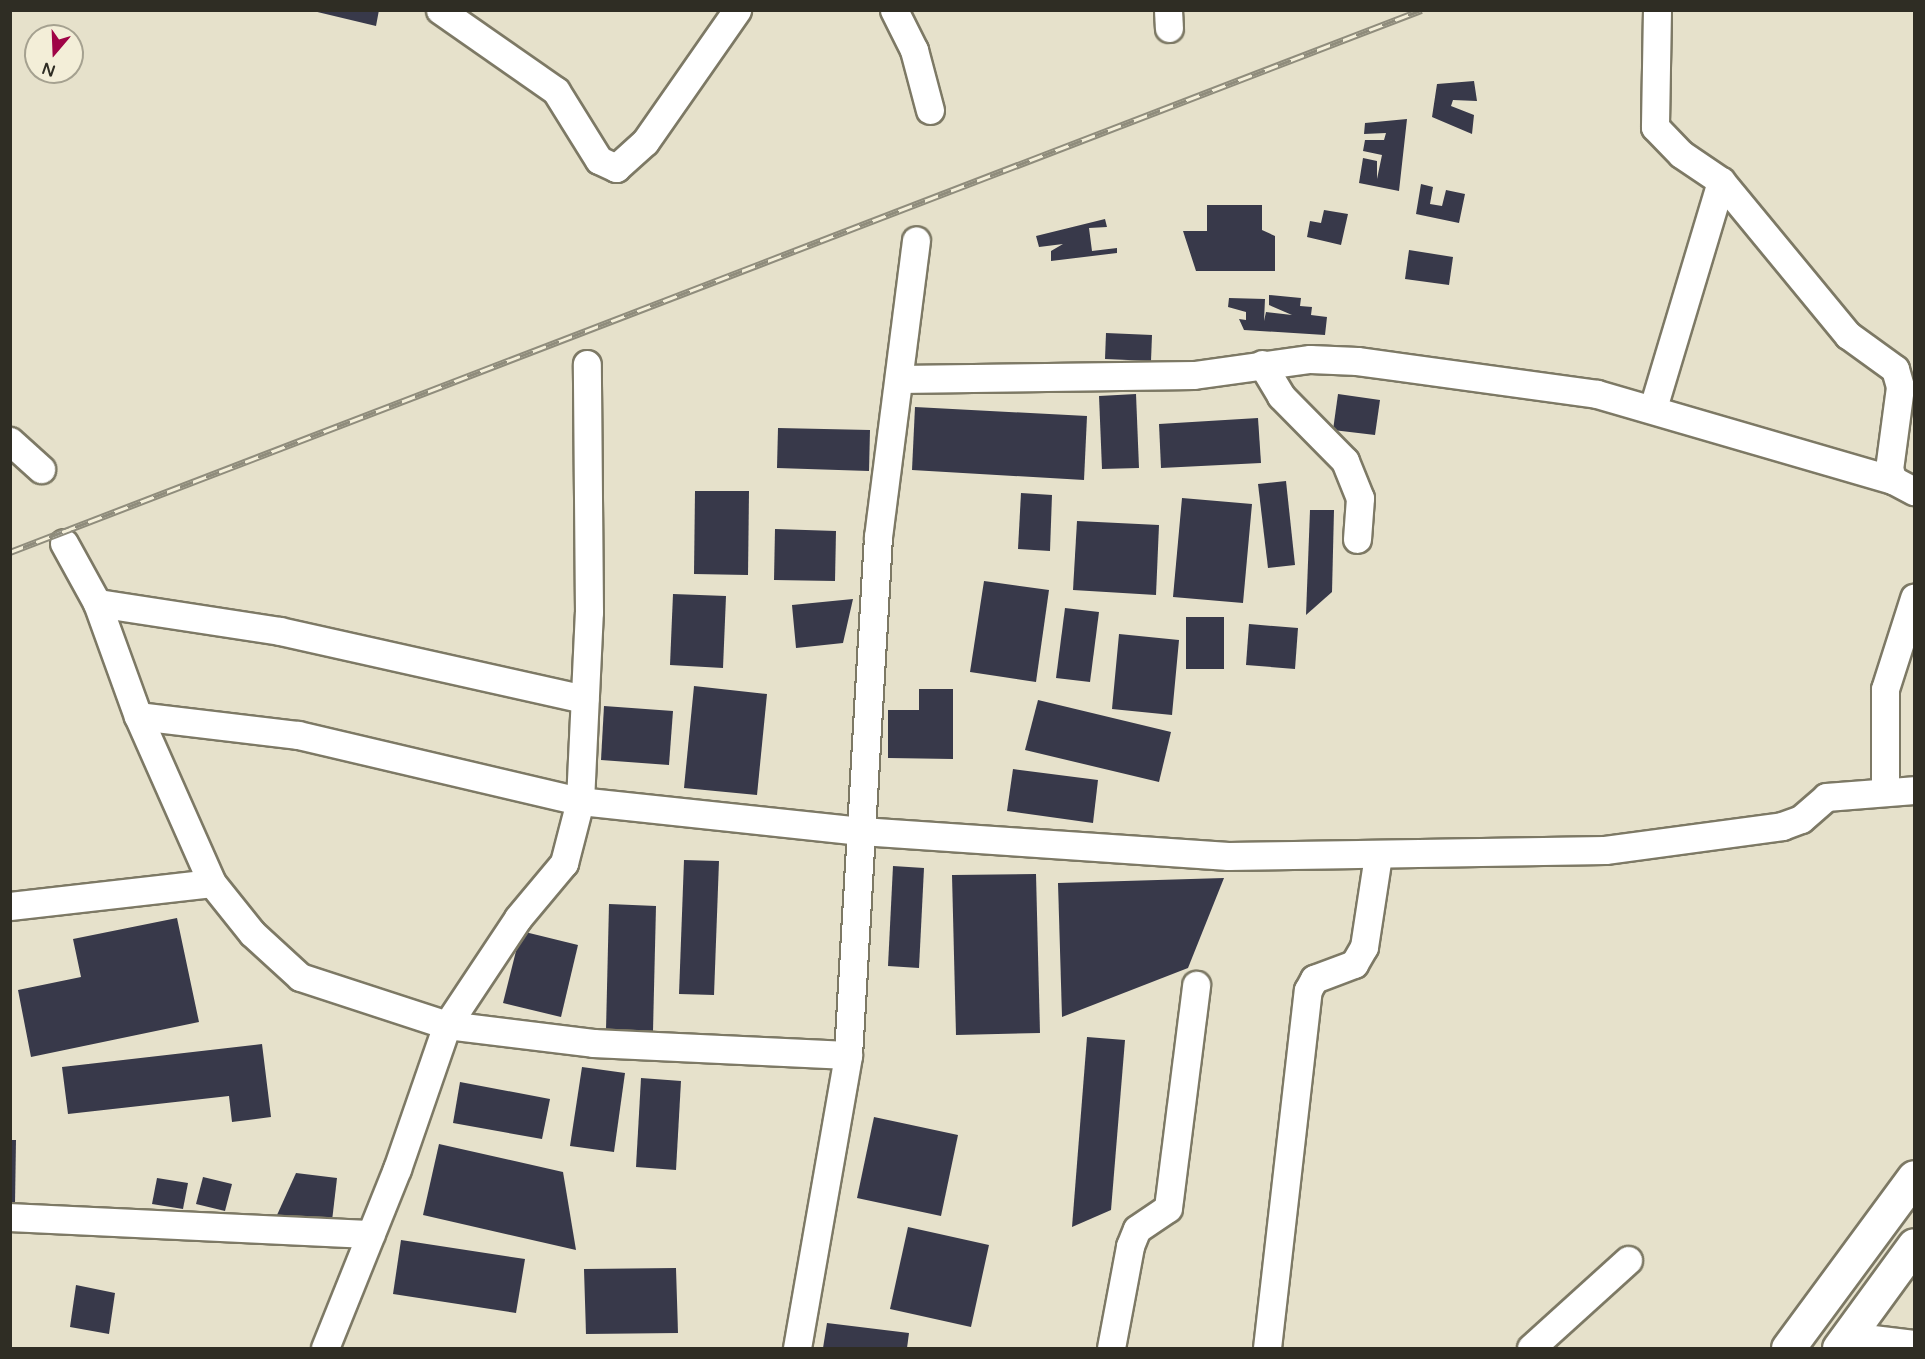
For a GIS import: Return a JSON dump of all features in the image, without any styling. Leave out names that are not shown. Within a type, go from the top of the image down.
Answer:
[{"type":"main road","points":[[1788,1348],[1914,1177]]},
{"type":"main road","points":[[1843,1342],[1914,1245]]},
{"type":"street","points":[[440,10],[556,90],[599,160],[616,168],[645,142],[737,10]]},
{"type":"street","points":[[894,10],[914,50],[930,110]]},
{"type":"street","points":[[1657,10],[1655,127],[1682,154],[1721,182],[1848,335],[1895,369],[1900,387],[1889,456],[1904,485]]},
{"type":"street","points":[[1653,408],[1721,182]]},
{"type":"street","points":[[797,1348],[848,1055],[878,537],[916,240]]},
{"type":"street","points":[[899,379],[1194,375],[1262,364],[1345,360],[1476,374],[1653,408],[1904,485]]},
{"type":"street","points":[[325,1348],[371,1234],[447,1025],[518,918],[564,862],[580,801],[585,699],[587,364]]},
{"type":"street","points":[[1262,364],[1281,396],[1345,460],[1360,498],[1357,539]]},
{"type":"street","points":[[10,441],[41,469]]},
{"type":"street","points":[[64,543],[97,603],[138,716],[212,883],[252,933],[300,977],[447,1025],[592,1044],[848,1055]]},
{"type":"street","points":[[1885,792],[1885,689],[1914,598]]},
{"type":"street","points":[[97,603],[280,631],[585,699]]},
{"type":"street","points":[[138,716],[298,735],[580,801],[861,831],[1228,856],[1605,850],[1782,826],[1801,819],[1826,797],[1914,790]]},
{"type":"street","points":[[1267,1348],[1308,990],[1314,979],[1354,964],[1364,947],[1378,855]]},
{"type":"street","points":[[10,906],[212,883]]},
{"type":"street","points":[[1111,1348],[1130,1246],[1137,1229],[1168,1208],[1196,985]]},
{"type":"street","points":[[10,1217],[371,1234]]},
{"type":"street","points":[[1531,1348],[1628,1260]]},
{"type":"street","points":[[1843,1342],[1914,1344]]},
{"type":"building","points":[[309,10],[379,10],[376,26]]},
{"type":"building","points":[[1474,81],[1477,101],[1453,100],[1451,106],[1474,115],[1472,134],[1432,117],[1437,84]]},
{"type":"building","points":[[1407,119],[1399,191],[1359,183],[1363,158],[1377,161],[1377,179],[1382,155],[1363,151],[1365,140],[1384,140],[1386,133],[1364,134],[1365,123]]},
{"type":"building","points":[[1421,184],[1433,187],[1430,204],[1442,206],[1446,190],[1465,194],[1459,223],[1416,214]]},
{"type":"building","points":[[1207,205],[1262,205],[1262,230],[1275,236],[1275,271],[1196,271],[1183,231],[1207,231]]},
{"type":"building","points":[[1324,210],[1348,214],[1341,245],[1307,237],[1310,221],[1321,223]]},
{"type":"building","points":[[1105,219],[1107,227],[1089,228],[1092,251],[1117,248],[1117,253],[1051,261],[1051,251],[1063,244],[1039,247],[1036,236]]},
{"type":"building","points":[[1409,250],[1453,257],[1449,285],[1405,279]]},
{"type":"building","points":[[1269,295],[1301,298],[1300,306],[1312,307],[1311,315],[1327,317],[1325,335],[1244,330],[1239,319],[1246,320],[1246,312],[1228,307],[1229,298],[1265,299],[1264,321],[1266,312],[1292,315],[1269,305]]},
{"type":"building","points":[[1106,333],[1152,335],[1151,361],[1105,359]]},
{"type":"building","points":[[1136,394],[1139,468],[1102,469],[1099,396]]},
{"type":"building","points":[[1338,394],[1380,400],[1375,435],[1333,430]]},
{"type":"building","points":[[915,407],[1087,416],[1084,480],[912,470]]},
{"type":"building","points":[[1258,418],[1261,463],[1161,468],[1159,424]]},
{"type":"building","points":[[778,428],[870,430],[869,471],[777,468]]},
{"type":"building","points":[[1286,481],[1295,565],[1268,568],[1258,484]]},
{"type":"building","points":[[695,491],[749,491],[748,575],[694,574]]},
{"type":"building","points":[[1021,493],[1052,495],[1050,551],[1018,549]]},
{"type":"building","points":[[1182,498],[1252,504],[1243,603],[1173,597]]},
{"type":"building","points":[[1310,510],[1334,510],[1332,592],[1306,615]]},
{"type":"building","points":[[1077,521],[1159,525],[1156,595],[1073,590]]},
{"type":"building","points":[[775,529],[836,531],[835,581],[774,580]]},
{"type":"building","points":[[984,581],[1049,590],[1036,682],[970,672]]},
{"type":"building","points":[[673,594],[726,596],[723,668],[670,665]]},
{"type":"building","points":[[853,599],[843,643],[796,648],[792,605]]},
{"type":"building","points":[[1065,608],[1099,612],[1090,682],[1056,678]]},
{"type":"building","points":[[1186,617],[1224,617],[1224,669],[1186,669]]},
{"type":"building","points":[[1249,624],[1298,628],[1295,669],[1246,665]]},
{"type":"building","points":[[1119,634],[1179,640],[1172,715],[1112,709]]},
{"type":"building","points":[[694,686],[767,694],[757,795],[684,788]]},
{"type":"building","points":[[919,689],[953,689],[953,759],[888,758],[888,710],[919,710]]},
{"type":"building","points":[[1038,700],[1171,732],[1159,782],[1025,750]]},
{"type":"building","points":[[604,706],[673,711],[669,765],[601,760]]},
{"type":"building","points":[[1013,769],[1098,780],[1093,823],[1007,811]]},
{"type":"building","points":[[684,860],[719,861],[714,995],[679,994]]},
{"type":"building","points":[[893,866],[924,868],[919,968],[888,966]]},
{"type":"building","points":[[1036,874],[1040,1033],[956,1035],[952,875]]},
{"type":"building","points":[[1224,878],[1188,968],[1062,1017],[1058,883]]},
{"type":"building","points":[[609,904],[656,906],[653,1031],[606,1030]]},
{"type":"building","points":[[177,918],[199,1022],[31,1057],[18,990],[81,977],[73,939]]},
{"type":"building","points":[[521,931],[578,945],[561,1017],[503,1003]]},
{"type":"building","points":[[1087,1037],[1125,1040],[1111,1210],[1072,1227]]},
{"type":"building","points":[[262,1044],[271,1117],[232,1122],[229,1096],[68,1114],[62,1067]]},
{"type":"building","points":[[582,1067],[625,1073],[614,1152],[570,1146]]},
{"type":"building","points":[[641,1078],[681,1081],[676,1170],[636,1167]]},
{"type":"building","points":[[460,1082],[550,1099],[542,1139],[453,1123]]},
{"type":"building","points":[[874,1117],[958,1135],[941,1216],[857,1198]]},
{"type":"building","points":[[10,1140],[16,1140],[15,1203],[10,1203]]},
{"type":"building","points":[[439,1144],[563,1172],[576,1250],[423,1215]]},
{"type":"building","points":[[296,1173],[337,1178],[332,1221],[277,1215]]},
{"type":"building","points":[[203,1177],[232,1184],[225,1211],[196,1204]]},
{"type":"building","points":[[157,1178],[188,1183],[183,1209],[152,1204]]},
{"type":"building","points":[[908,1227],[989,1245],[971,1327],[890,1309]]},
{"type":"building","points":[[401,1240],[525,1259],[516,1313],[393,1294]]},
{"type":"building","points":[[676,1268],[678,1333],[586,1334],[584,1269]]},
{"type":"building","points":[[76,1285],[115,1293],[109,1334],[70,1327]]},
{"type":"building","points":[[827,1323],[909,1333],[907,1348],[823,1348]]},
{"type":"railway","points":[[10,552],[1421,10]]}]
